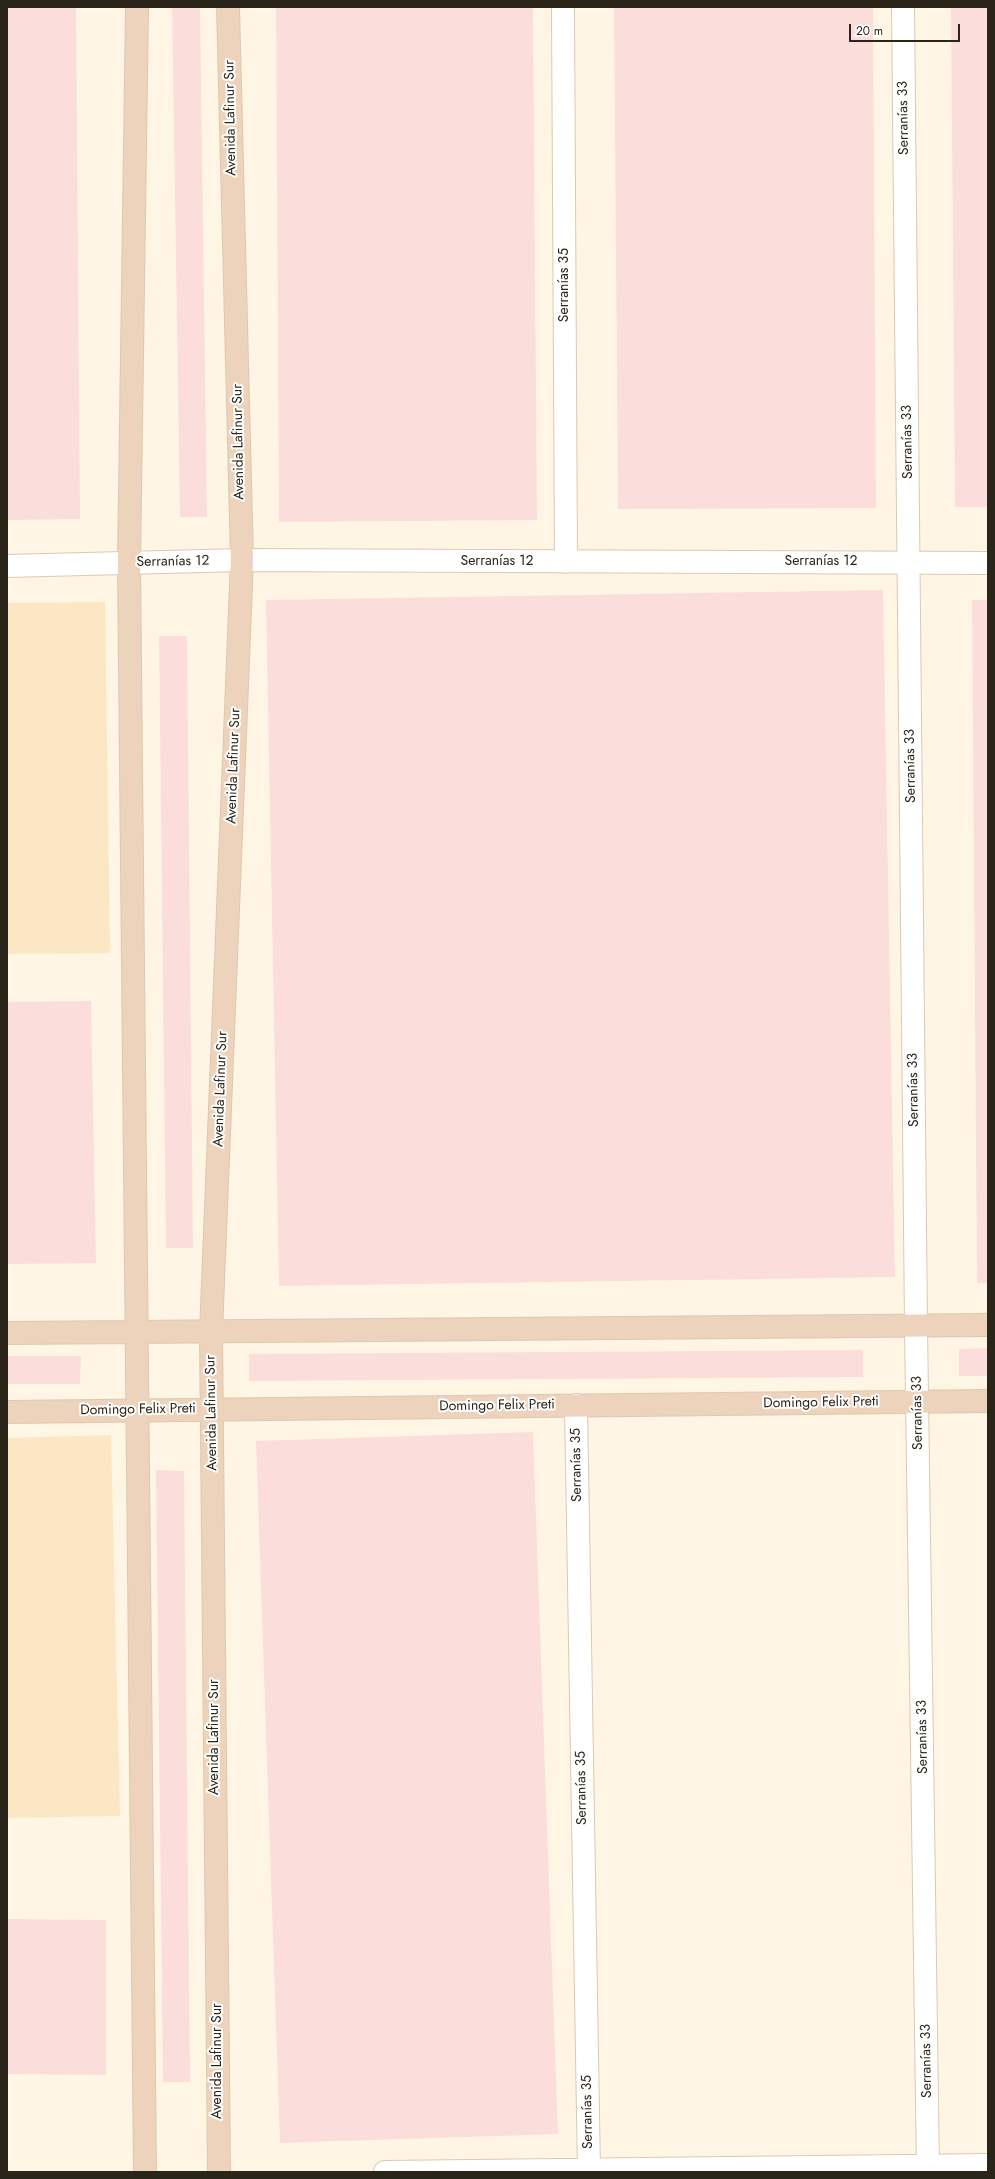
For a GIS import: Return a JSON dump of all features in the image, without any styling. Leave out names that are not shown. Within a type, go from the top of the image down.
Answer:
[{"type":"main road","points":[[137,7],[129,563],[145,2172]]},
{"type":"main road","name":"Avenida Lafinur Sur","points":[[219,2172],[212,1332],[242,560],[228,7]]},
{"type":"main road","points":[[7,1333],[988,1324]]},
{"type":"main road","name":"Domingo Felix Preti","points":[[7,1412],[988,1401]]},
{"type":"street","name":"Serranías 35","points":[[563,7],[566,562]]},
{"type":"street","name":"Serranías 33","points":[[903,7],[916,1325],[928,2169]]},
{"type":"street","name":"Serranías 12","points":[[7,566],[242,560],[988,563]]},
{"type":"street","name":"Serranías 35","points":[[576,1405],[589,2171]]},
{"type":"street","points":[[385,2172],[928,2169],[988,2164]]},
{"type":"shaded area","points":[[7,7],[76,7],[80,519],[7,520]]},
{"type":"shaded area","points":[[172,7],[200,7],[207,517],[180,517]]},
{"type":"shaded area","points":[[276,7],[533,7],[537,520],[279,522]]},
{"type":"shaded area","points":[[614,7],[873,7],[876,508],[618,509]]},
{"type":"shaded area","points":[[951,7],[988,7],[988,507],[955,507]]},
{"type":"shaded area","points":[[883,590],[895,1277],[279,1286],[266,600]]},
{"type":"shaded area","points":[[972,600],[988,600],[988,1283],[977,1283]]},
{"type":"shaded area","points":[[105,602],[110,953],[7,954],[7,603]]},
{"type":"shaded area","points":[[159,636],[187,636],[193,1248],[166,1248]]},
{"type":"shaded area","points":[[91,1001],[96,1263],[7,1264],[7,1002]]},
{"type":"shaded area","points":[[988,1348],[988,1376],[959,1376],[959,1349]]},
{"type":"shaded area","points":[[863,1350],[863,1377],[249,1381],[249,1354]]},
{"type":"shaded area","points":[[7,1356],[81,1356],[80,1384],[7,1384]]},
{"type":"shaded area","points":[[533,1432],[558,2134],[280,2143],[256,1441]]},
{"type":"shaded area","points":[[111,1435],[120,1816],[7,1818],[7,1438]]},
{"type":"shaded area","points":[[156,1470],[184,1471],[190,2082],[163,2082]]},
{"type":"shaded area","points":[[7,1919],[106,1920],[106,2075],[7,2074]]}]
